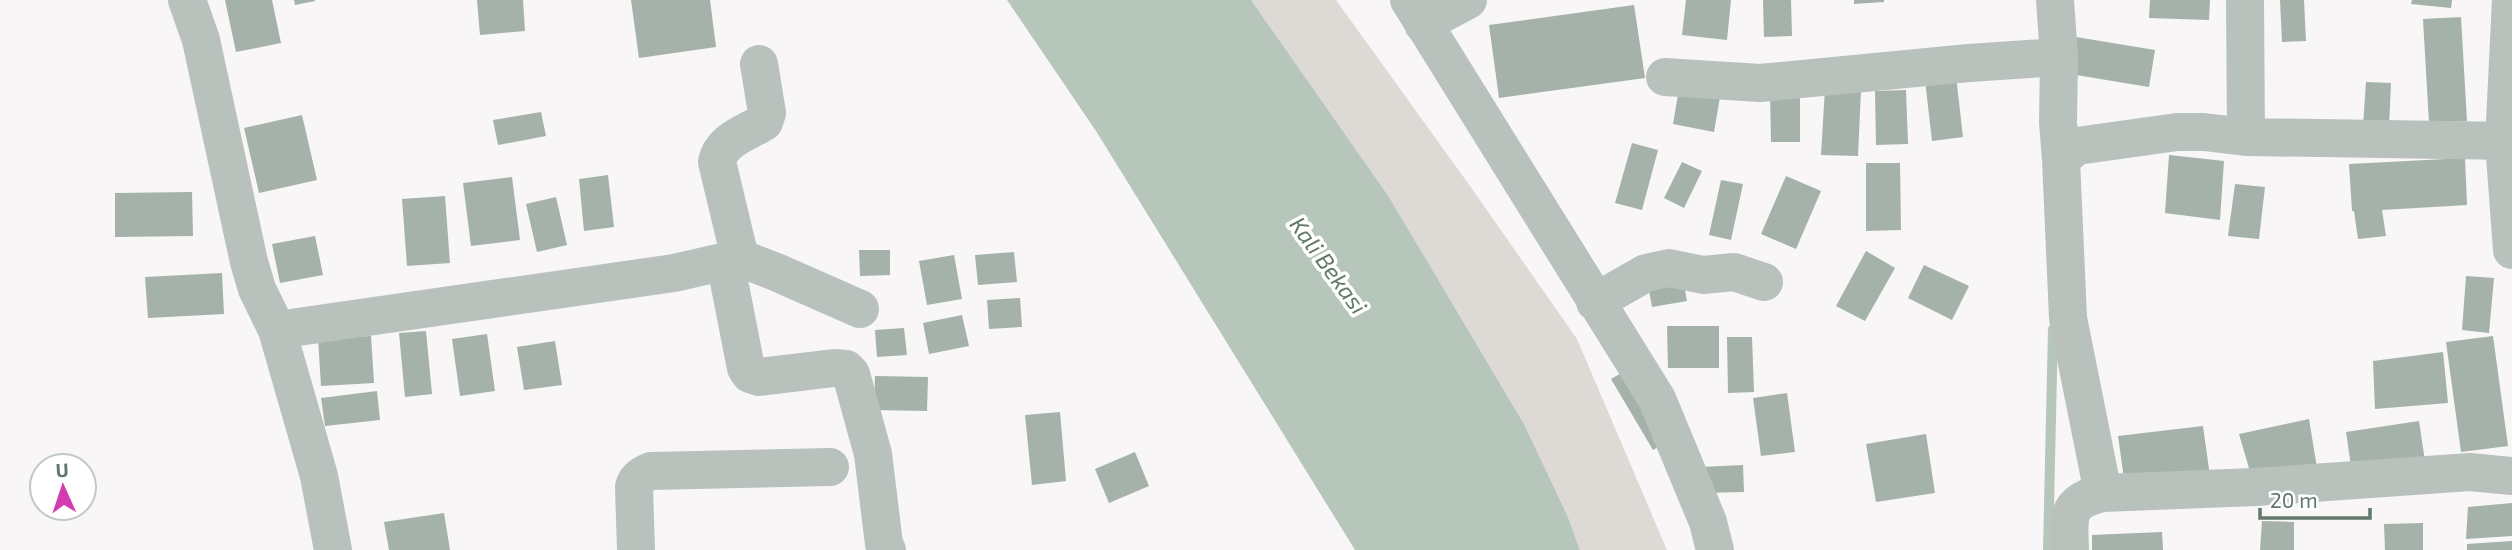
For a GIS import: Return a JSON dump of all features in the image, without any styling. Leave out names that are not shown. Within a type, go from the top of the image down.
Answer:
[{"type":"street","points":[[187,0],[201,40],[249,262],[257,289],[277,330],[319,476],[333,550]]},
{"type":"street","points":[[1468,0],[1416,12],[1657,400],[1695,488],[1715,550]]},
{"type":"street","points":[[2055,0],[2065,143],[2068,318],[2103,493]]},
{"type":"street","points":[[2245,0],[2246,137]]},
{"type":"street","points":[[2511,0],[2508,142],[2512,250]]},
{"type":"street","points":[[1665,77],[1760,83],[2059,57]]},
{"type":"street","points":[[759,64],[767,113],[764,122],[730,141],[719,153],[717,162],[746,368],[759,377],[834,368],[846,369],[851,374],[873,454],[884,544],[887,550]]},
{"type":"street","points":[[2065,143],[2177,132],[2246,137],[2508,142]]},
{"type":"street","points":[[277,330],[674,273],[732,260],[860,309]]},
{"type":"street","points":[[1595,302],[1646,273],[1669,268],[1703,275],[1734,272],[1764,282]]},
{"type":"street","points":[[636,550],[634,487],[635,481],[645,473],[734,468],[830,467]]},
{"type":"street","points":[[2070,550],[2068,516],[2082,499],[2103,493],[2255,487],[2470,472],[2512,476]]},
{"type":"shaded area","points":[[1251,0],[1336,0],[1577,339],[1667,550],[1580,550],[1568,517],[1524,424],[1389,197]]},
{"type":"water","name":"Kali Bekasi","points":[[1007,0],[1251,0],[1389,197],[1524,424],[1568,517],[1580,550],[1355,550],[1096,131]]},
{"type":"building","points":[[225,0],[272,0],[281,43],[236,52]]},
{"type":"building","points":[[294,0],[315,0],[315,1],[295,5]]},
{"type":"building","points":[[477,0],[523,0],[525,31],[480,35]]},
{"type":"building","points":[[631,0],[710,0],[716,47],[639,58]]},
{"type":"building","points":[[1686,0],[1731,0],[1727,40],[1682,35]]},
{"type":"building","points":[[1763,0],[1791,0],[1792,36],[1764,37]]},
{"type":"building","points":[[1854,0],[1884,0],[1884,2],[1854,4]]},
{"type":"building","points":[[2150,0],[2210,0],[2209,20],[2149,18]]},
{"type":"building","points":[[2280,0],[2304,0],[2306,41],[2282,42]]},
{"type":"building","points":[[2412,0],[2452,0],[2451,8],[2411,4]]},
{"type":"building","points":[[1634,5],[1645,78],[1499,98],[1489,25]]},
{"type":"building","points":[[2461,17],[2467,121],[2429,123],[2423,19]]},
{"type":"building","points":[[2076,37],[2155,50],[2149,87],[2070,74]]},
{"type":"building","points":[[1956,76],[1963,137],[1932,141],[1925,80]]},
{"type":"building","points":[[2366,82],[2391,83],[2389,127],[2363,126]]},
{"type":"building","points":[[1825,88],[1861,90],[1858,156],[1821,155]]},
{"type":"building","points":[[1679,89],[1720,97],[1714,132],[1673,124]]},
{"type":"building","points":[[1906,90],[1908,144],[1876,145],[1875,91]]},
{"type":"building","points":[[1770,93],[1800,93],[1800,142],[1771,142]]},
{"type":"building","points":[[541,112],[546,136],[498,145],[493,120]]},
{"type":"building","points":[[302,115],[317,180],[259,193],[244,128]]},
{"type":"building","points":[[1632,143],[1658,150],[1642,210],[1615,203]]},
{"type":"building","points":[[2169,155],[2224,161],[2220,220],[2165,213]]},
{"type":"building","points":[[2465,158],[2467,205],[2382,210],[2386,236],[2358,239],[2352,211],[2349,164]]},
{"type":"building","points":[[1682,162],[1702,171],[1684,208],[1664,198]]},
{"type":"building","points":[[1866,163],[1900,163],[1901,230],[1866,231]]},
{"type":"building","points":[[608,175],[614,227],[584,231],[579,179]]},
{"type":"building","points":[[1786,176],[1821,191],[1796,249],[1761,234]]},
{"type":"building","points":[[512,177],[520,240],[471,246],[463,183]]},
{"type":"building","points":[[1721,180],[1743,184],[1731,240],[1709,235]]},
{"type":"building","points":[[2235,184],[2265,187],[2259,239],[2228,236]]},
{"type":"building","points":[[192,192],[193,236],[115,237],[115,193]]},
{"type":"building","points":[[445,196],[450,263],[407,266],[402,199]]},
{"type":"building","points":[[556,197],[567,245],[537,252],[526,204]]},
{"type":"building","points":[[315,236],[323,275],[280,283],[272,244]]},
{"type":"building","points":[[859,250],[890,250],[890,275],[860,276]]},
{"type":"building","points":[[1866,251],[1895,268],[1865,321],[1836,306]]},
{"type":"building","points":[[1014,252],[1017,282],[978,285],[975,255]]},
{"type":"building","points":[[954,255],[962,299],[927,305],[919,261]]},
{"type":"building","points":[[1924,265],[1969,286],[1952,320],[1908,298]]},
{"type":"building","points":[[222,273],[224,314],[148,318],[145,277]]},
{"type":"building","points":[[1682,273],[1687,301],[1652,307],[1647,279]]},
{"type":"building","points":[[2466,276],[2494,278],[2489,333],[2462,330]]},
{"type":"building","points":[[1020,298],[1022,327],[989,329],[987,300]]},
{"type":"building","points":[[962,315],[969,346],[929,354],[923,323]]},
{"type":"building","points":[[1667,326],[1719,326],[1719,368],[1668,368]]},
{"type":"building","points":[[904,328],[907,355],[877,357],[875,330]]},
{"type":"building","points":[[426,331],[432,394],[405,397],[399,333]]},
{"type":"building","points":[[487,334],[495,391],[460,396],[452,339]]},
{"type":"building","points":[[371,336],[374,383],[321,386],[318,338]]},
{"type":"building","points":[[2493,336],[2508,446],[2461,452],[2446,342]]},
{"type":"building","points":[[1727,337],[1752,337],[1754,392],[1728,393]]},
{"type":"building","points":[[555,341],[562,385],[524,390],[517,347]]},
{"type":"building","points":[[2443,352],[2448,403],[2375,409],[2373,361]]},
{"type":"building","points":[[1630,368],[1671,440],[1653,450],[1611,379]]},
{"type":"building","points":[[875,376],[928,377],[927,411],[874,410]]},
{"type":"building","points":[[377,391],[380,420],[325,426],[321,398]]},
{"type":"building","points":[[1787,393],[1795,452],[1761,456],[1753,398]]},
{"type":"building","points":[[1060,412],[1066,481],[1032,485],[1025,415]]},
{"type":"building","points":[[2309,419],[2317,468],[2251,475],[2239,434]]},
{"type":"building","points":[[2419,421],[2425,461],[2352,473],[2346,432]]},
{"type":"building","points":[[2203,426],[2210,476],[2125,486],[2118,436]]},
{"type":"building","points":[[1926,434],[1935,493],[1876,502],[1866,444]]},
{"type":"building","points":[[1135,452],[1149,486],[1109,503],[1095,469]]},
{"type":"building","points":[[1743,465],[1744,492],[1701,493],[1701,467]]},
{"type":"building","points":[[2512,503],[2512,536],[2466,539],[2468,507]]},
{"type":"building","points":[[444,513],[450,550],[389,550],[384,522]]},
{"type":"building","points":[[2262,521],[2294,522],[2294,550],[2260,550]]},
{"type":"building","points":[[2423,523],[2423,550],[2385,550],[2384,524]]},
{"type":"building","points":[[2162,532],[2163,550],[2092,550],[2092,535]]},
{"type":"building","points":[[2512,541],[2512,550],[2467,550],[2467,544]]},
{"type":"waterway","points":[[2048,550],[2053,329]]}]
